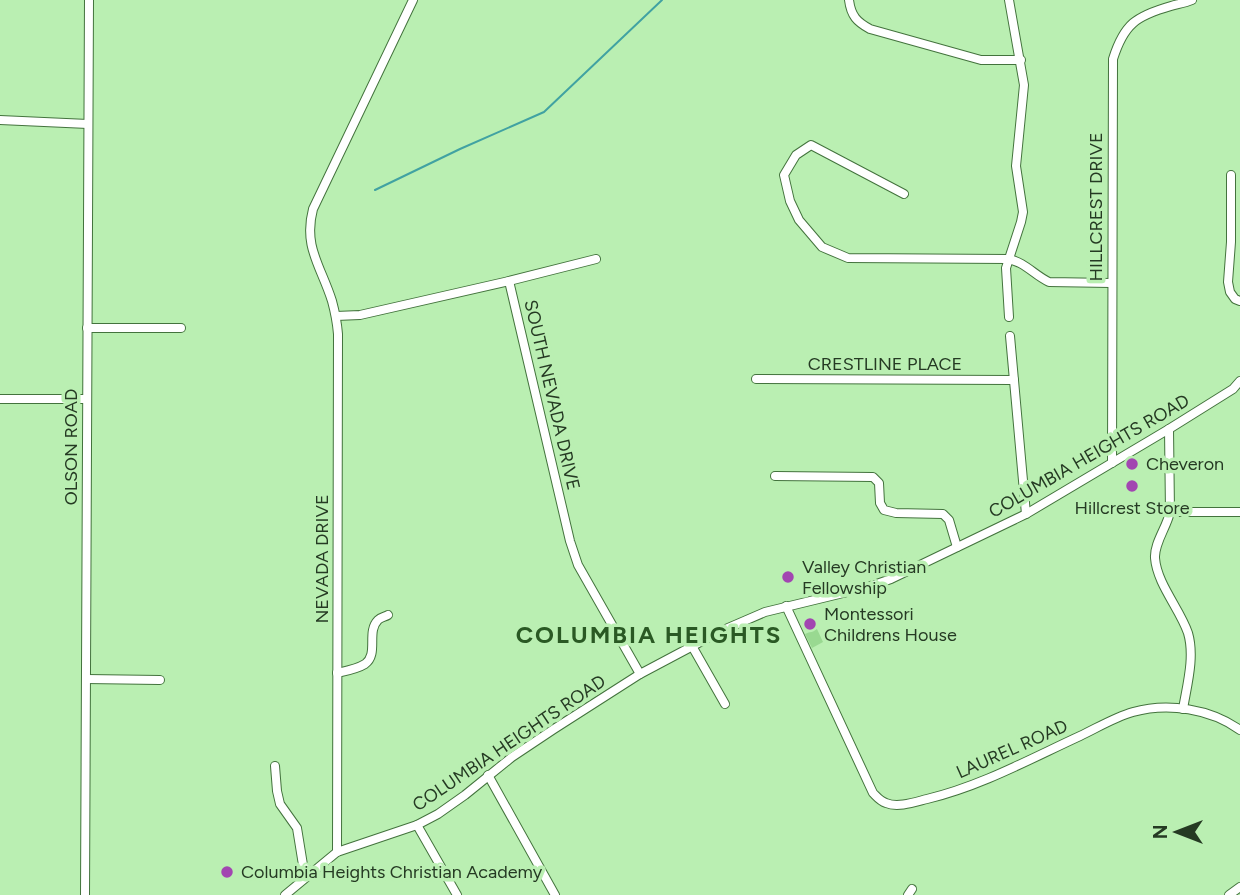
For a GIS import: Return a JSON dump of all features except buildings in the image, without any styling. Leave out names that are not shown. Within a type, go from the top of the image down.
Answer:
[{"type":"street","name":"OLSON ROAD","points":[[85,895],[89,0]]},
{"type":"street","name":"NEVADA DRIVE","points":[[337,852],[338,334],[336,316],[313,252],[310,220],[413,0]]},
{"type":"street","points":[[849,0],[856,20],[870,29],[981,60],[1021,60]]},
{"type":"street","points":[[1009,0],[1024,85],[1016,166],[1016,180],[1023,212],[1008,259],[1006,276],[1009,317]]},
{"type":"street","name":"HILLCREST DRIVE","points":[[1112,463],[1113,59],[1126,28],[1141,17],[1192,0]]},
{"type":"street","points":[[0,120],[88,124]]},
{"type":"street","points":[[904,194],[811,145],[796,155],[783,175],[790,201],[799,220],[822,247],[848,258],[1008,259],[1025,265],[1049,282],[1111,283]]},
{"type":"street","points":[[1231,175],[1228,282],[1230,292],[1240,301]]},
{"type":"street","points":[[509,281],[596,259]]},
{"type":"street","name":"SOUTH NEVADA DRIVE","points":[[336,316],[360,315],[509,281],[570,541],[578,565],[640,674]]},
{"type":"street","points":[[87,328],[181,328]]},
{"type":"street","points":[[1010,336],[1026,514]]},
{"type":"street","name":"CRESTLINE PLACE","points":[[756,379],[1014,380]]},
{"type":"street","name":"COLUMBIA HEIGHTS ROAD","points":[[285,895],[337,852],[417,825],[438,814],[543,736],[640,674],[692,646],[750,617],[891,579],[1026,514],[1169,429],[1240,381]]},
{"type":"street","points":[[0,399],[86,399]]},
{"type":"street","points":[[1169,429],[1170,512],[1155,559],[1188,634],[1191,658],[1183,709]]},
{"type":"street","points":[[775,476],[873,477],[879,483],[880,503],[884,510],[896,513],[943,514],[949,520],[957,547]]},
{"type":"street","points":[[1170,512],[1240,512]]},
{"type":"street","name":"LAUREL ROAD","points":[[786,607],[873,793],[887,804],[920,801],[973,786],[1134,712],[1183,709],[1217,717],[1240,730]]},
{"type":"street","points":[[337,673],[366,664],[372,657],[373,628],[378,620],[388,615]]},
{"type":"street","points":[[692,646],[725,704]]},
{"type":"street","points":[[86,679],[160,680]]},
{"type":"street","points":[[275,766],[280,804],[296,828],[303,865],[310,873]]},
{"type":"street","points":[[488,775],[555,895]]},
{"type":"street","points":[[417,825],[457,895]]},
{"type":"street","points":[[1229,895],[1240,887]]},
{"type":"green space","points":[[817,629],[823,642],[812,648],[805,634]]},
{"type":"waterway","points":[[375,190],[544,112],[662,0]]},
{"type":"place","name":"Cheveron","points":[[1132,464]]},
{"type":"place","name":"Hillcrest Store","points":[[1132,486]]},
{"type":"place","name":"Valley Christian Fellowship","points":[[788,577]]},
{"type":"place","name":"Montessori Childrens House","points":[[810,624]]},
{"type":"place","name":"Columbia Heights Christian Academy","points":[[227,872]]},
{"type":"district","name":"COLUMBIA HEIGHTS","points":[[649,634]]}]
